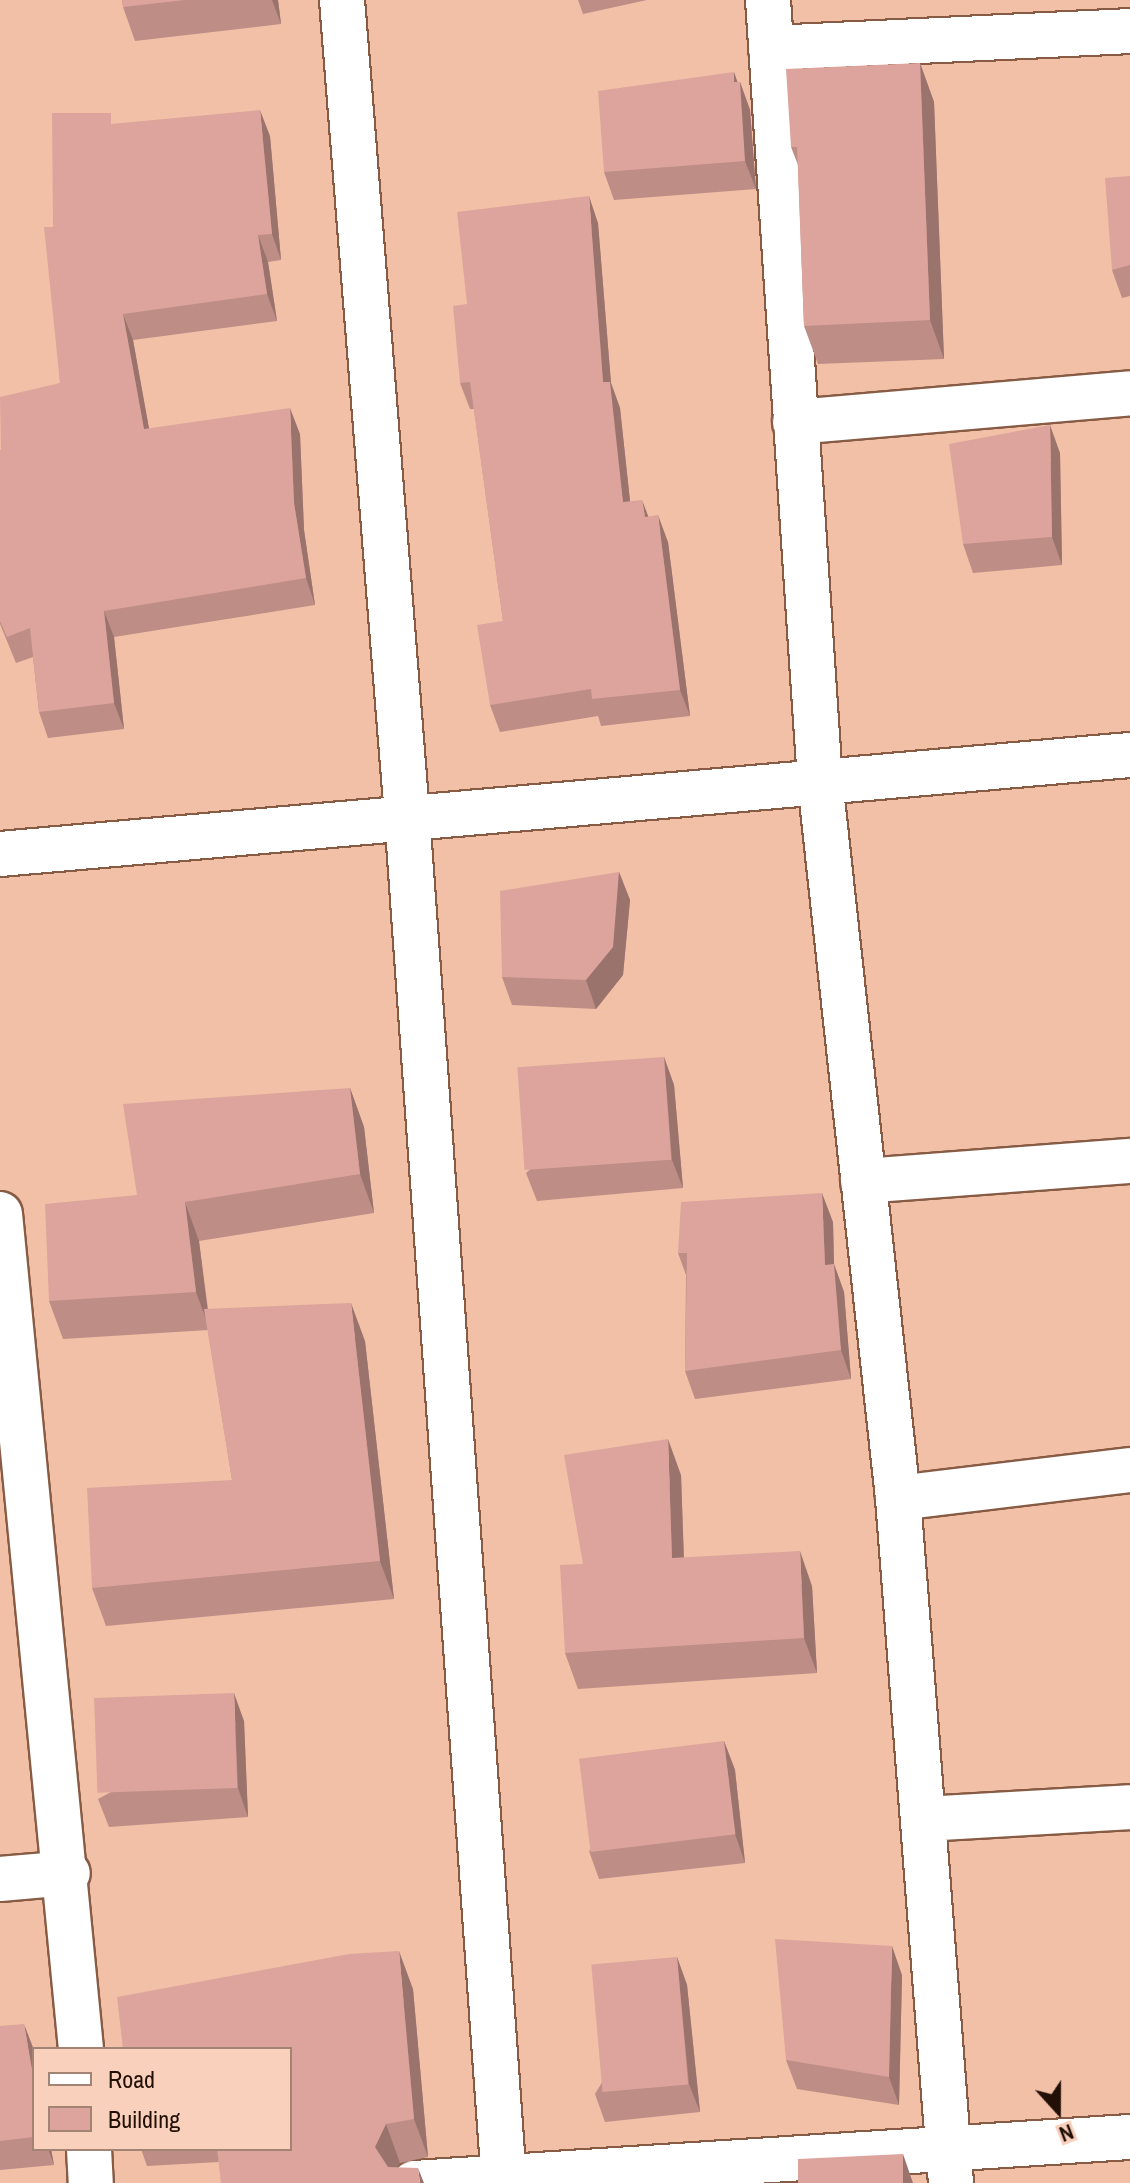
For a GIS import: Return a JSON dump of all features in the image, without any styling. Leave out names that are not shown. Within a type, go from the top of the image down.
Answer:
[{"type":"street","points":[[342,0],[407,815],[504,2180]]},
{"type":"street","points":[[768,0],[820,781],[898,1498],[950,2166]]},
{"type":"street","points":[[771,48],[1130,31]]},
{"type":"street","points":[[795,422],[1130,393]]},
{"type":"street","points":[[0,854],[407,815],[1130,755]]},
{"type":"street","points":[[863,1181],[1130,1161]]},
{"type":"street","points":[[0,1214],[15,1508],[68,1873],[81,2047]]},
{"type":"street","points":[[898,1498],[1130,1470]]},
{"type":"street","points":[[924,1819],[1130,1807]]},
{"type":"street","points":[[0,1879],[68,1873]]},
{"type":"street","points":[[414,2183],[950,2166],[1130,2137]]},
{"type":"street","points":[[89,2151],[91,2183]]},
{"type":"building","points":[[122,0],[185,0],[123,7]]},
{"type":"building","points":[[920,63],[930,320],[804,326],[797,147],[791,147],[786,69]]},
{"type":"building","points":[[734,72],[734,82],[740,82],[745,161],[604,172],[598,91]]},
{"type":"building","points":[[260,110],[272,234],[258,235],[267,294],[123,314],[144,429],[290,408],[294,503],[306,578],[104,611],[114,703],[39,712],[30,628],[7,637],[0,621],[0,397],[60,383],[44,227],[53,227],[52,113],[111,113],[111,124]]},
{"type":"building","points":[[1130,176],[1130,265],[1112,270],[1105,178]]},
{"type":"building","points":[[589,196],[603,382],[610,382],[623,502],[642,500],[645,517],[658,515],[680,690],[592,699],[591,689],[490,705],[477,625],[503,621],[470,382],[460,383],[453,306],[467,304],[457,212]]},
{"type":"building","points":[[1050,425],[1052,537],[963,544],[949,444]]},
{"type":"building","points":[[619,872],[613,947],[586,980],[502,977],[500,891]]},
{"type":"building","points":[[664,1057],[671,1160],[525,1170],[517,1067]]},
{"type":"building","points":[[350,1088],[360,1174],[185,1202],[196,1292],[49,1301],[45,1204],[137,1195],[123,1104]]},
{"type":"building","points":[[822,1193],[825,1265],[834,1264],[841,1350],[685,1371],[687,1253],[678,1253],[681,1202]]},
{"type":"building","points":[[351,1303],[380,1561],[92,1588],[87,1488],[232,1480],[204,1309]]},
{"type":"building","points":[[668,1439],[672,1558],[800,1551],[804,1638],[565,1653],[560,1565],[583,1564],[564,1455]]},
{"type":"building","points":[[234,1693],[237,1788],[97,1793],[94,1698]]},
{"type":"building","points":[[724,1741],[735,1834],[591,1852],[579,1759]]},
{"type":"building","points":[[775,1939],[892,1946],[889,2077],[786,2060]]},
{"type":"building","points":[[399,1951],[414,2119],[386,2124],[375,2147],[388,2167],[418,2168],[420,2183],[221,2183],[217,2151],[292,2151],[292,2047],[123,2047],[117,1997],[349,1954]]},
{"type":"building","points":[[677,1957],[688,2085],[602,2092],[591,1964]]},
{"type":"building","points":[[24,2024],[32,2070],[32,2137],[0,2141],[0,2026]]},
{"type":"building","points":[[903,2154],[903,2183],[798,2183],[798,2159]]}]
